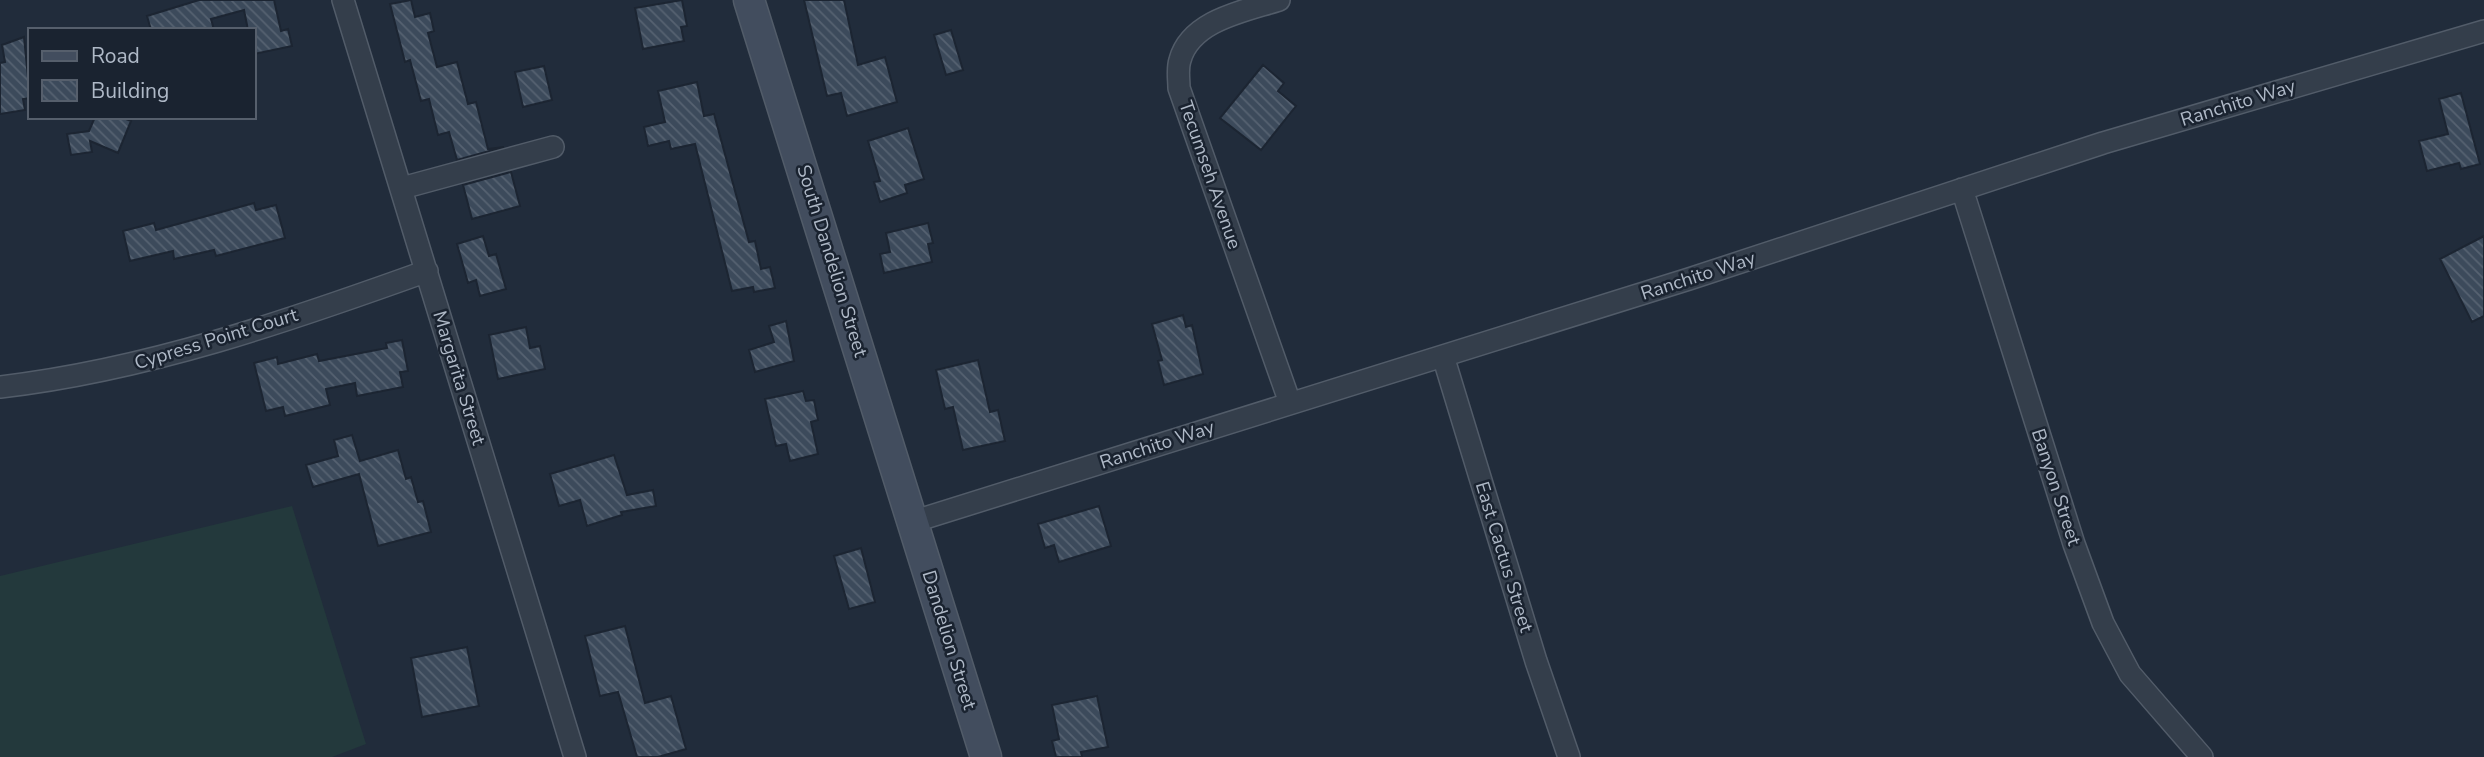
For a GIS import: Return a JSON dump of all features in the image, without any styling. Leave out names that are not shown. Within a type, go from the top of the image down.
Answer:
[{"type":"street","name":"Margarita Street","points":[[343,0],[575,757]]},
{"type":"street","name":"South Dandelion Street","points":[[749,0],[912,522]]},
{"type":"street","name":"Tecumseh Avenue","points":[[1279,0],[1234,14],[1202,29],[1186,45],[1179,62],[1179,88],[1290,403]]},
{"type":"street","name":"Ranchito Way","points":[[912,522],[1443,356],[2116,139],[2484,31]]},
{"type":"street","points":[[402,188],[553,147]]},
{"type":"street","name":"Banyon Street","points":[[1962,189],[2074,544],[2103,624],[2130,674],[2202,757]]},
{"type":"street","name":"Cypress Point Court","points":[[0,387],[70,379],[157,359],[427,271]]},
{"type":"street","name":"East Cactus Street","points":[[1443,356],[1536,661],[1569,757]]},
{"type":"street","name":"Dandelion Street","points":[[912,522],[986,757]]},
{"type":"green space","points":[[292,506],[366,744],[332,757],[0,757],[0,576]]},
{"type":"building","points":[[199,0],[274,0],[281,31],[288,29],[292,46],[256,54],[256,28],[248,28],[244,10],[211,19],[213,28],[150,28],[147,16]]},
{"type":"building","points":[[411,0],[415,17],[430,13],[434,31],[428,33],[437,67],[457,62],[468,104],[476,102],[488,149],[504,147],[457,160],[449,132],[438,135],[429,99],[421,101],[410,60],[405,62],[390,4]]},
{"type":"building","points":[[682,0],[687,26],[681,27],[684,41],[643,49],[635,8]]},
{"type":"building","points":[[804,0],[844,0],[858,65],[885,57],[897,102],[847,116],[841,93],[827,96]]},
{"type":"building","points":[[951,30],[963,70],[946,75],[934,35]]},
{"type":"building","points":[[24,37],[28,98],[23,99],[25,110],[0,114],[0,63],[5,62],[2,45]]},
{"type":"building","points":[[1263,65],[1284,83],[1278,91],[1296,106],[1261,150],[1220,118]]},
{"type":"building","points":[[544,66],[552,100],[523,107],[515,72]]},
{"type":"building","points":[[697,82],[704,116],[714,114],[749,242],[755,241],[761,269],[770,267],[775,288],[754,292],[753,287],[732,291],[695,144],[671,149],[669,141],[648,146],[644,127],[665,122],[658,91]]},
{"type":"building","points":[[2461,93],[2480,164],[2461,169],[2459,163],[2427,171],[2419,141],[2448,134],[2439,99]]},
{"type":"building","points":[[94,119],[131,121],[118,153],[90,141],[92,152],[71,155],[67,134],[89,131]]},
{"type":"building","points":[[908,128],[924,179],[905,185],[907,193],[880,202],[874,182],[880,181],[868,141]]},
{"type":"building","points":[[511,172],[520,206],[472,219],[463,185]]},
{"type":"building","points":[[254,203],[256,210],[276,205],[285,238],[216,256],[214,250],[174,259],[173,251],[130,261],[123,231],[154,223],[156,230]]},
{"type":"building","points":[[928,223],[933,243],[928,244],[932,262],[884,273],[880,254],[890,252],[886,233]]},
{"type":"building","points":[[483,236],[489,256],[496,254],[506,289],[480,296],[476,280],[468,283],[457,244]]},
{"type":"building","points":[[2484,236],[2484,316],[2472,322],[2440,259]]},
{"type":"building","points":[[1183,315],[1186,327],[1192,325],[1203,374],[1164,385],[1158,361],[1162,360],[1152,324]]},
{"type":"building","points":[[786,321],[794,361],[755,372],[749,350],[774,342],[769,326]]},
{"type":"building","points":[[526,327],[530,348],[540,346],[545,369],[498,379],[489,335]]},
{"type":"building","points":[[402,340],[408,371],[400,372],[403,387],[357,396],[355,383],[326,389],[330,405],[285,416],[283,407],[266,411],[254,363],[277,357],[278,364],[317,354],[319,361],[387,348],[386,343]]},
{"type":"building","points":[[978,360],[990,412],[998,410],[1005,441],[963,450],[953,407],[945,409],[936,370]]},
{"type":"building","points":[[803,391],[806,401],[814,400],[818,420],[811,422],[818,454],[790,461],[786,444],[776,446],[765,399]]},
{"type":"building","points":[[352,435],[360,461],[398,450],[406,479],[411,477],[418,502],[423,501],[431,532],[378,546],[359,474],[313,487],[306,465],[338,456],[334,440]]},
{"type":"building","points":[[614,455],[627,495],[653,490],[656,506],[621,512],[622,515],[587,526],[580,500],[559,506],[550,474]]},
{"type":"building","points":[[1099,506],[1111,546],[1059,562],[1054,545],[1045,548],[1038,524]]},
{"type":"building","points":[[861,548],[875,602],[849,609],[834,556]]},
{"type":"building","points":[[625,626],[645,703],[671,696],[686,749],[658,757],[637,757],[618,692],[600,696],[585,636]]},
{"type":"building","points":[[467,647],[479,706],[422,717],[411,658]]},
{"type":"building","points":[[1097,696],[1108,747],[1081,752],[1082,757],[1056,757],[1052,741],[1059,739],[1052,705]]}]
